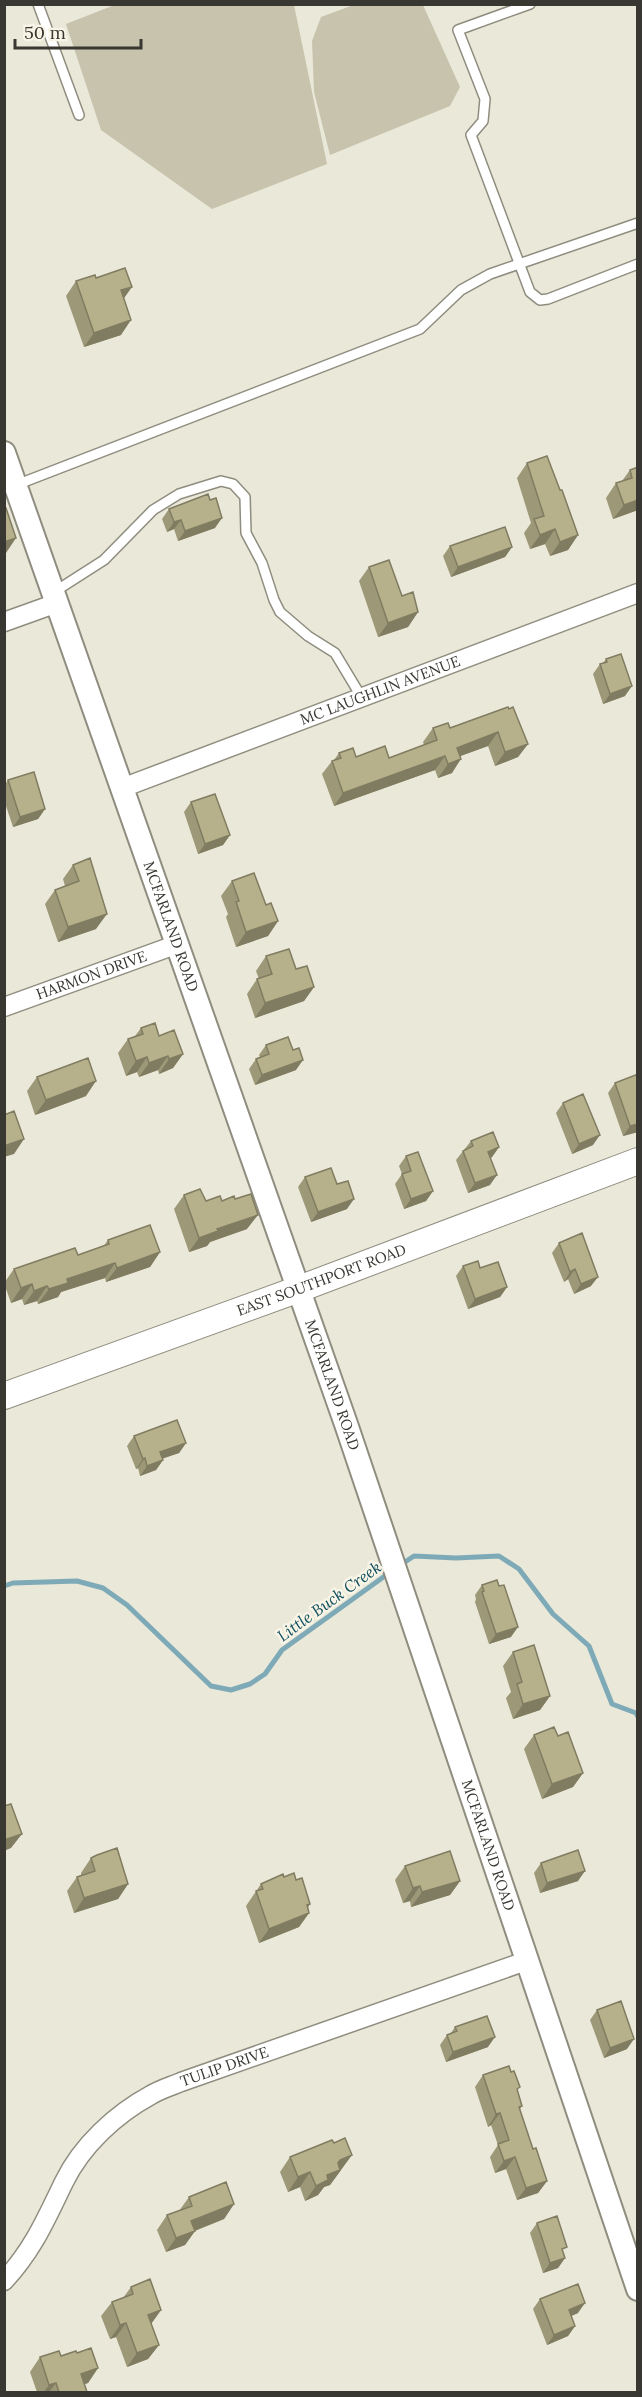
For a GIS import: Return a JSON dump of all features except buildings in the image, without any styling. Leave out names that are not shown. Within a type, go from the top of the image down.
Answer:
[{"type":"main road","name":"EAST SOUTHPORT ROAD","points":[[4,1396],[299,1289],[638,1161]]},
{"type":"street","name":"MCFARLAND ROAD","points":[[4,453],[381,1525],[638,2289]]},
{"type":"street","name":"MC LAUGHLIN AVENUE","points":[[122,788],[638,593]]},
{"type":"street","points":[[4,622],[55,597]]},
{"type":"street","name":"HARMON DRIVE","points":[[4,1007],[177,944]]},
{"type":"street","name":"TULIP DRIVE","points":[[4,2281],[37,2241],[64,2182],[86,2149],[119,2116],[152,2094],[526,1961]]},
{"type":"lane","points":[[38,4],[79,115]]},
{"type":"lane","points":[[530,4],[458,30],[484,99],[483,122],[471,135],[530,292],[540,300],[548,299],[638,264]]},
{"type":"lane","points":[[16,485],[420,329],[461,290],[490,274],[638,222]]},
{"type":"lane","points":[[55,597],[104,560],[153,510],[179,494],[221,481],[233,484],[245,497],[246,532],[262,564],[280,612],[308,636],[334,653],[363,698]]},
{"type":"shaded area","points":[[117,4],[294,5],[327,164],[212,209],[101,130],[66,24]]},
{"type":"shaded area","points":[[356,4],[423,5],[460,87],[450,106],[330,155],[314,92],[312,41],[321,17]]},
{"type":"waterway","name":"Little Buck Creek","points":[[399,1566],[414,1556],[456,1558],[499,1556],[519,1569],[553,1614],[589,1646],[612,1704],[636,1713],[638,1717]]},
{"type":"waterway","name":"Little Buck Creek","points":[[4,1586],[13,1583],[77,1581],[103,1588],[127,1605],[211,1686],[231,1690],[250,1684],[265,1674],[282,1650],[389,1573]]}]
